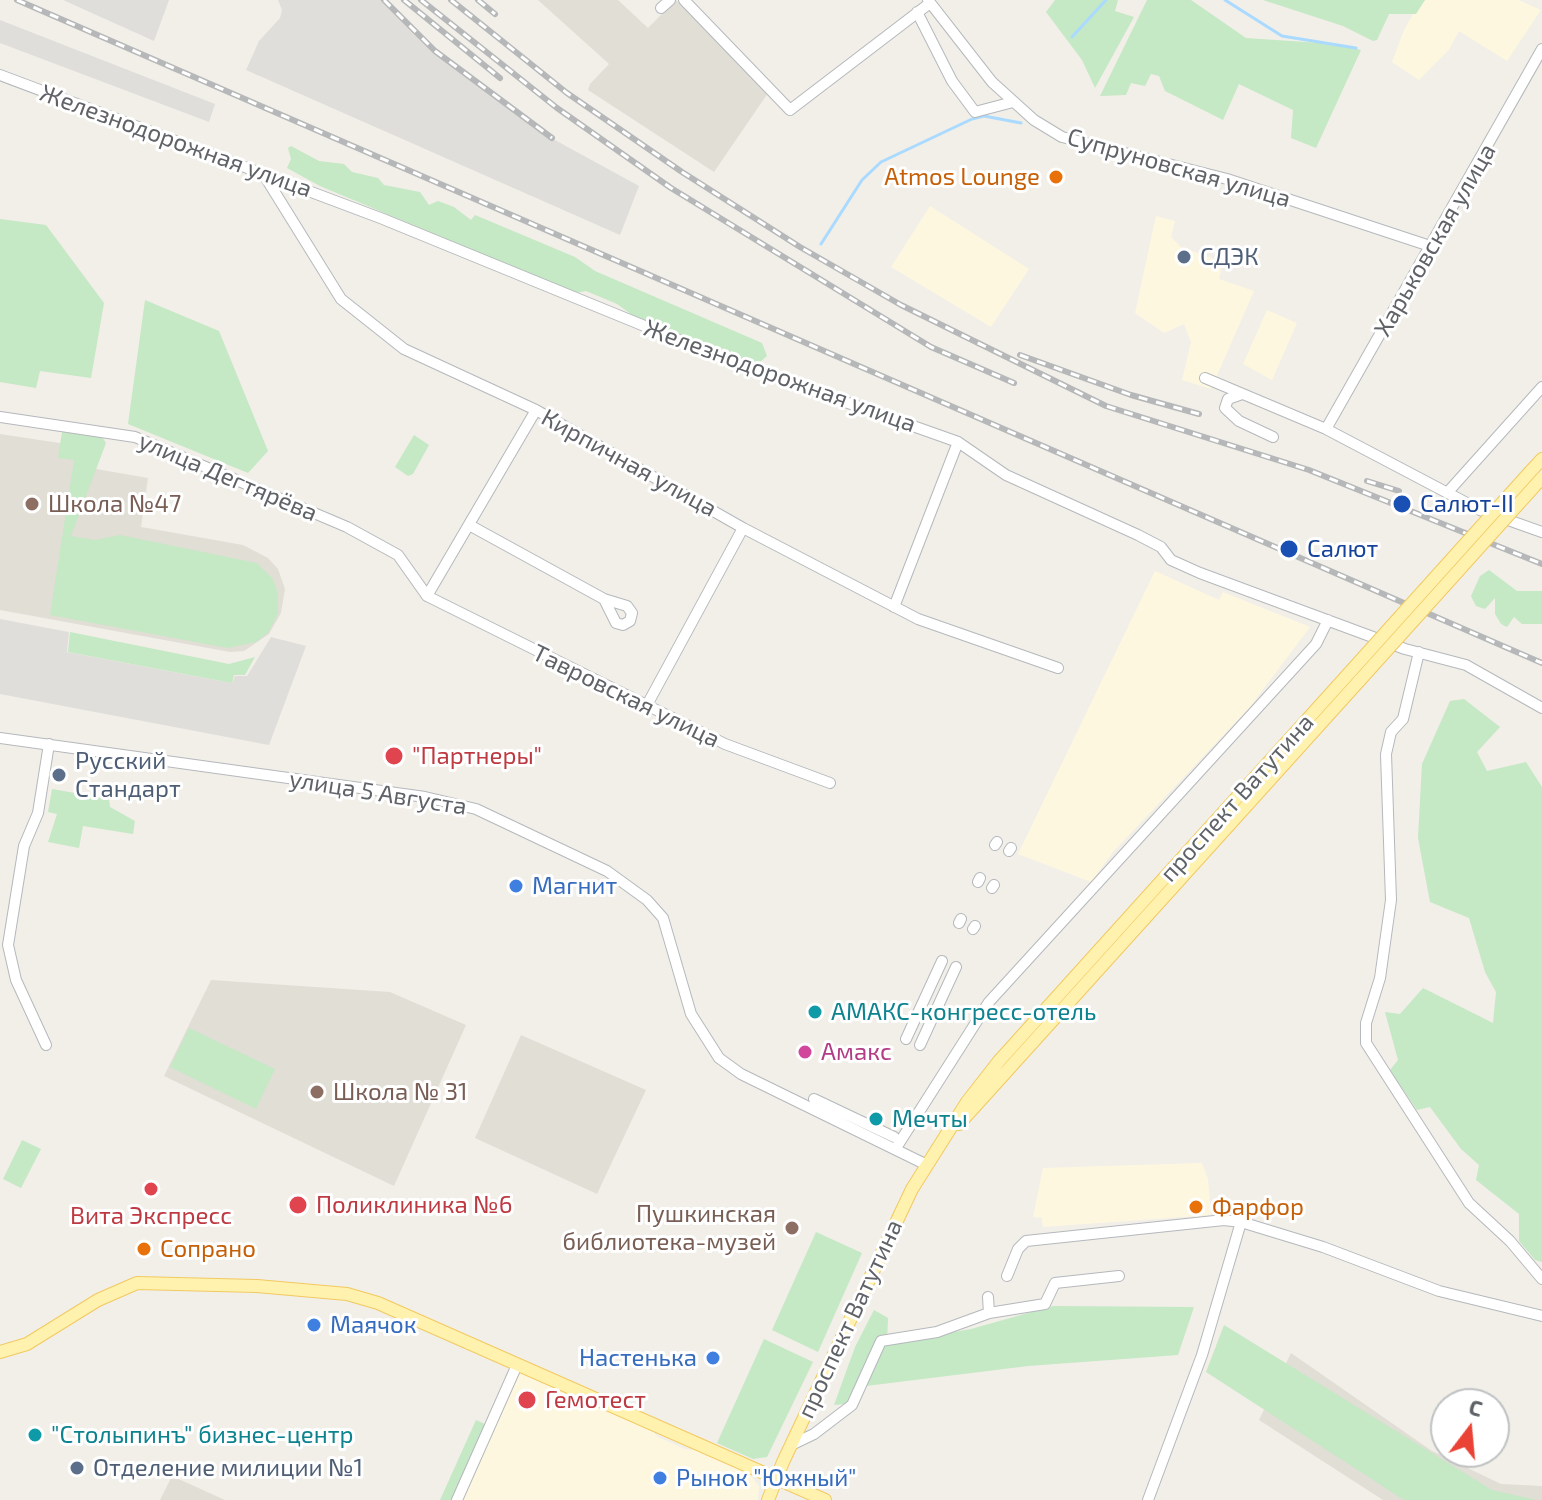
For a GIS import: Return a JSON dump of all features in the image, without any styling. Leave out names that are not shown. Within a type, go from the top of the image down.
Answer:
[{"type":"main road","name":"проспект Ватутина","points":[[768,1500],[881,1250],[940,1143],[1355,675],[1537,476],[1542,459]]},
{"type":"main road","points":[[0,1352],[27,1344],[98,1300],[137,1283],[201,1283],[347,1294],[378,1303],[825,1500]]},
{"type":"street","points":[[684,0],[790,110],[929,1]]},
{"type":"street","name":"Супруновская улица","points":[[929,1],[970,58],[1013,102],[1062,137],[1227,179],[1433,247]]},
{"type":"street","points":[[917,12],[952,81],[975,112],[1013,102]]},
{"type":"street","name":"Харьковская улица","points":[[1326,429],[1433,247],[1542,49]]},
{"type":"street","name":"Железнодорожная улица","points":[[0,75],[383,219],[730,361],[958,442],[1006,475],[1161,547],[1171,560],[1234,588],[1419,652],[1466,665],[1542,708]]},
{"type":"street","name":"Кирпичная улица","points":[[264,175],[341,299],[404,349],[536,410],[714,508],[743,528],[918,619],[1058,668]]},
{"type":"street","points":[[1205,378],[1326,429],[1492,515],[1542,532]]},
{"type":"street","points":[[1447,493],[1542,387]]},
{"type":"street","points":[[1242,394],[1228,399],[1225,408],[1239,421],[1273,437]]},
{"type":"street","points":[[427,596],[471,526],[536,410]]},
{"type":"street","name":"улица Дегтярёва","points":[[0,417],[135,437],[180,455],[376,540],[398,555],[427,596]]},
{"type":"street","points":[[894,607],[958,442]]},
{"type":"street","points":[[471,526],[604,599]]},
{"type":"street","points":[[647,705],[743,528]]},
{"type":"street","name":"Тавровская улица","points":[[427,596],[725,744],[830,783]]},
{"type":"street","points":[[814,1099],[866,1118],[888,1136],[989,1002],[1316,644],[1328,620]]},
{"type":"street","points":[[1419,652],[1403,719],[1391,732],[1386,754],[1391,900],[1380,978],[1366,1023],[1366,1043],[1469,1203],[1510,1241],[1542,1279]]},
{"type":"street","name":"улица 5 Августа","points":[[0,738],[425,797],[476,809],[553,844],[632,887],[663,918],[691,1014],[719,1058],[741,1074],[888,1136],[927,1165]]},
{"type":"street","points":[[46,1045],[16,980],[8,945],[24,846],[38,813],[49,744]]},
{"type":"street","points":[[906,1039],[942,961]]},
{"type":"street","points":[[920,1045],[956,967]]},
{"type":"street","points":[[1007,1276],[1018,1249],[1026,1241],[1209,1221],[1241,1222],[1323,1247],[1439,1291],[1542,1316]]},
{"type":"street","points":[[1148,1500],[1202,1355],[1241,1222]]},
{"type":"street","points":[[791,1445],[814,1434],[852,1405],[881,1341],[937,1332],[989,1313],[1045,1304],[1055,1283],[1119,1276]]},
{"type":"street","points":[[988,1297],[989,1313]]},
{"type":"street","points":[[457,1500],[517,1365]]},
{"type":"shaded area","points":[[63,0],[169,0],[154,41]]},
{"type":"shaded area","points":[[278,0],[385,0],[430,48],[544,134],[639,186],[620,235],[246,70],[259,41],[280,18],[282,10]]},
{"type":"shaded area","points":[[538,0],[618,0],[648,28],[676,0],[768,93],[714,172],[588,90],[609,64]]},
{"type":"shaded area","points":[[1421,0],[1518,0],[1541,10],[1507,61],[1459,31],[1448,51],[1419,80],[1392,62],[1404,30]]},
{"type":"shaded area","points":[[0,20],[215,104],[209,122],[0,43]]},
{"type":"shaded area","points":[[930,206],[1029,269],[991,327],[891,267]]},
{"type":"shaded area","points":[[1156,216],[1175,221],[1171,237],[1181,247],[1223,262],[1219,279],[1254,291],[1211,389],[1182,380],[1191,342],[1184,324],[1164,333],[1135,313]]},
{"type":"shaded area","points":[[1267,310],[1297,323],[1272,380],[1243,364]]},
{"type":"shaded area","points":[[0,434],[99,449],[96,469],[148,478],[141,527],[243,545],[268,558],[278,569],[285,589],[281,613],[269,634],[244,651],[230,652],[0,610]]},
{"type":"shaded area","points":[[1155,571],[1219,600],[1223,592],[1310,627],[1249,708],[1113,852],[1091,882],[1018,854]]},
{"type":"shaded area","points":[[0,619],[69,632],[67,652],[232,683],[235,676],[247,676],[271,637],[306,646],[269,745],[0,694]]},
{"type":"shaded area","name":"Школа № 31","points":[[211,980],[390,992],[466,1025],[394,1186],[164,1076]]},
{"type":"shaded area","points":[[521,1035],[646,1090],[597,1194],[475,1138]]},
{"type":"shaded area","points":[[1202,1163],[1208,1179],[1211,1215],[1043,1227],[1042,1218],[1033,1217],[1043,1168]]},
{"type":"shaded area","points":[[1291,1353],[1430,1450],[1430,1468],[1468,1468],[1501,1484],[1542,1486],[1542,1500],[1383,1500],[1259,1420]]},
{"type":"shaded area","points":[[519,1372],[647,1425],[658,1437],[685,1449],[702,1451],[748,1472],[759,1486],[758,1500],[460,1500]]},
{"type":"shaded area","points":[[172,1476],[225,1500],[160,1500]]},
{"type":"green space","points":[[1055,0],[1118,0],[1115,11],[1134,17],[1095,88],[1082,60],[1046,12]]},
{"type":"green space","points":[[1147,0],[1191,0],[1246,38],[1336,44],[1361,50],[1316,148],[1291,138],[1293,110],[1239,84],[1223,120],[1165,91],[1159,76],[1151,74],[1145,86],[1131,83],[1126,95],[1100,96]]},
{"type":"green space","points":[[1263,0],[1425,0],[1416,14],[1389,14],[1377,40],[1373,41],[1343,26]]},
{"type":"green space","points":[[291,146],[319,161],[344,164],[352,172],[378,178],[384,185],[420,192],[429,205],[438,201],[454,207],[471,220],[475,215],[575,257],[595,271],[762,343],[767,356],[761,361],[760,368],[632,315],[617,304],[586,291],[575,293],[320,186],[287,168],[291,159],[288,148]]},
{"type":"green space","points":[[0,219],[46,225],[104,303],[91,378],[40,371],[36,388],[0,382]]},
{"type":"green space","points":[[145,300],[219,331],[268,451],[248,473],[128,424]]},
{"type":"green space","points":[[62,432],[102,437],[106,443],[71,536],[95,540],[120,535],[257,563],[273,579],[278,594],[278,614],[268,633],[256,642],[228,648],[50,615],[74,460],[58,458]]},
{"type":"green space","points":[[414,435],[429,445],[413,474],[408,476],[395,467]]},
{"type":"green space","points":[[1489,570],[1517,591],[1542,591],[1542,624],[1522,624],[1514,617],[1507,627],[1501,624],[1495,614],[1495,598],[1485,609],[1476,606],[1471,596],[1480,576]]},
{"type":"green space","points":[[70,632],[229,664],[255,657],[245,675],[234,675],[232,683],[68,652]]},
{"type":"green space","points":[[1464,699],[1500,727],[1477,752],[1487,771],[1526,762],[1542,787],[1542,1262],[1535,1260],[1519,1241],[1519,1214],[1476,1180],[1479,1165],[1461,1149],[1430,1107],[1417,1110],[1390,1070],[1398,1060],[1385,1012],[1400,1014],[1423,988],[1493,1023],[1496,992],[1485,972],[1469,918],[1430,902],[1418,838],[1422,764],[1450,701]]},
{"type":"green space","points":[[52,789],[109,799],[110,807],[135,821],[133,834],[83,826],[79,848],[48,842],[57,814],[48,812]]},
{"type":"green space","points":[[189,1028],[275,1069],[256,1109],[170,1067]]},
{"type":"green space","points":[[22,1140],[41,1149],[21,1188],[3,1179]]},
{"type":"green space","points":[[816,1232],[862,1253],[818,1352],[772,1330]]},
{"type":"green space","points":[[1053,1306],[1194,1307],[1178,1355],[1028,1366],[866,1386],[856,1403],[834,1405],[855,1347],[874,1310],[888,1318],[887,1344],[971,1329]]},
{"type":"green space","points":[[1224,1325],[1430,1452],[1430,1468],[1456,1468],[1492,1490],[1537,1500],[1404,1500],[1206,1372]]},
{"type":"green space","points":[[764,1339],[813,1362],[767,1457],[753,1459],[717,1443]]},
{"type":"green space","points":[[476,1420],[487,1425],[454,1500],[440,1500]]},
{"type":"waterway","points":[[1072,37],[1106,0]]},
{"type":"waterway","points":[[1225,0],[1282,36],[1356,48]]},
{"type":"waterway","points":[[821,244],[862,180],[881,162],[972,119],[984,116],[1021,123]]},
{"type":"railway","points":[[17,0],[1542,663]]},
{"type":"railway","points":[[384,0],[435,51],[552,138]]},
{"type":"railway","points":[[404,0],[500,78]]},
{"type":"railway","points":[[421,0],[557,108],[671,188],[931,347],[1014,383]]},
{"type":"railway","points":[[451,0],[567,93],[682,172],[800,247],[901,305],[1106,406],[1309,470],[1542,564]]},
{"type":"railway","points":[[478,0],[495,14]]},
{"type":"railway","points":[[1020,355],[1131,395],[1199,414]]},
{"type":"railway","points":[[1367,481],[1399,491]]},
{"type":"place","name":"Atmos Lounge","points":[[1056,177]]},
{"type":"place","name":"СДЭК","points":[[1184,257]]},
{"type":"place","name":"Школа №47","points":[[32,504]]},
{"type":"place","name":"Салют-II","points":[[1402,504]]},
{"type":"place","name":"Салют","points":[[1289,549]]},
{"type":"place","name":"\"Партнеры\"","points":[[394,756]]},
{"type":"place","name":"Русский Стандарт","points":[[59,775]]},
{"type":"place","name":"Магнит","points":[[516,886]]},
{"type":"place","name":"АМАКС-конгресс-отель","points":[[815,1012]]},
{"type":"place","name":"Амакс","points":[[805,1052]]},
{"type":"place","name":"Школа № 31","points":[[317,1092]]},
{"type":"place","name":"Мечты","points":[[876,1119]]},
{"type":"place","name":"Вита Экспресс","points":[[151,1189]]},
{"type":"place","name":"Поликлиника №6","points":[[298,1205]]},
{"type":"place","name":"Фарфор","points":[[1196,1207]]},
{"type":"place","name":"Пушкинская библиотека-музей","points":[[792,1228]]},
{"type":"place","name":"Сопрано","points":[[144,1249]]},
{"type":"place","name":"Маячок","points":[[314,1325]]},
{"type":"place","name":"Настенька","points":[[713,1358]]},
{"type":"place","name":"Гемотест","points":[[527,1400]]},
{"type":"place","name":"\"Столыпинъ\" бизнес-центр","points":[[35,1435]]},
{"type":"place","name":"Отделение милиции №1","points":[[77,1468]]},
{"type":"place","name":"Рынок \"Южный\"","points":[[660,1478]]}]
